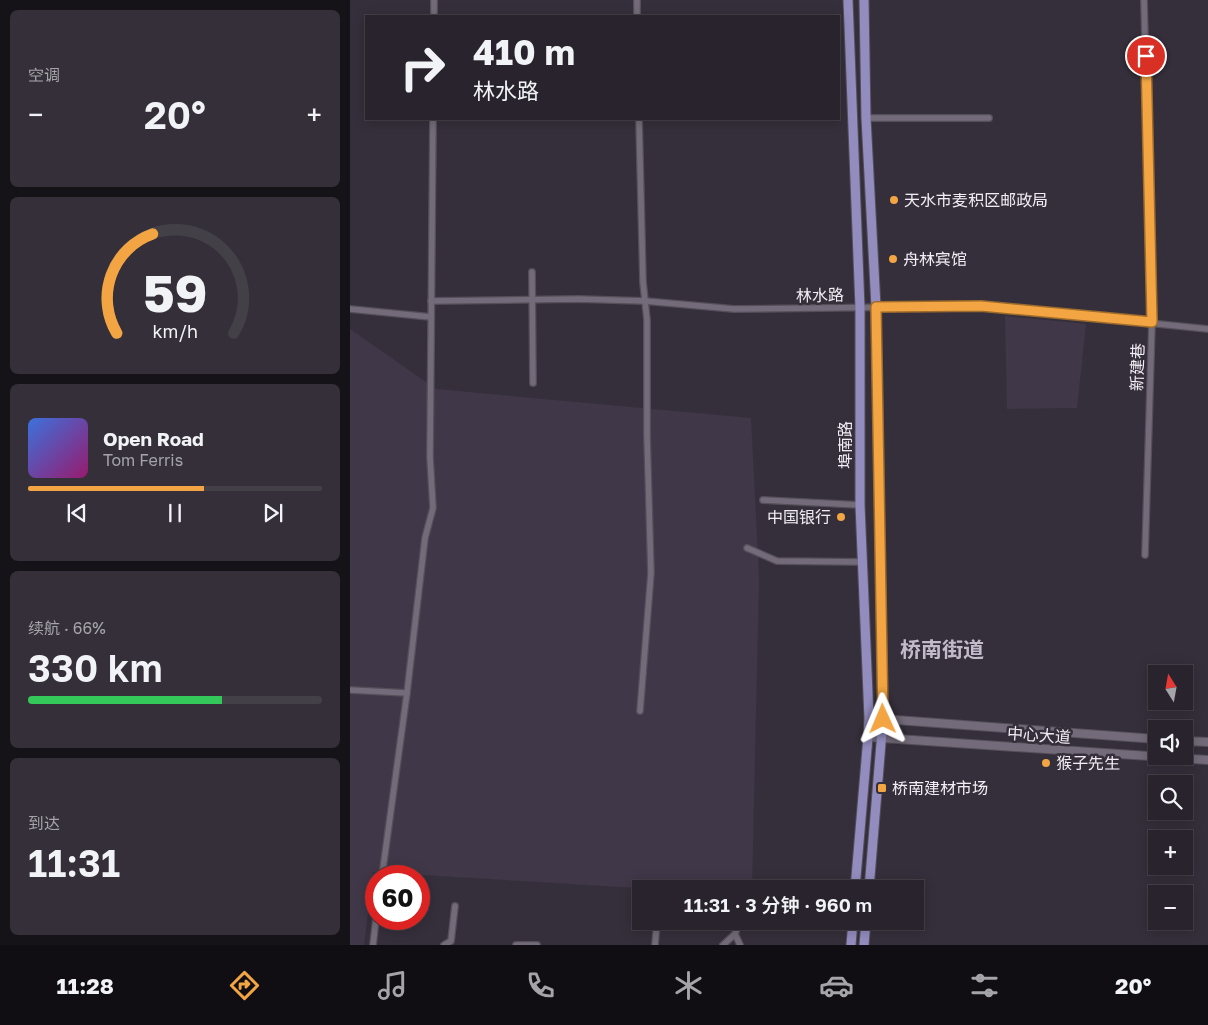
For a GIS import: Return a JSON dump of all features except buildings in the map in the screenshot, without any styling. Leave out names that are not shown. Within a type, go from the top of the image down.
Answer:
[{"type":"main road","name":"埠南路","points":[[848,0],[860,308],[860,505],[868,718],[857,880]]},
{"type":"main road","name":"埠南路","points":[[864,0],[866,118],[876,307],[883,719],[870,880]]},
{"type":"main road","points":[[864,36],[869,15],[869,0]]},
{"type":"main road","name":"中心大道","points":[[868,718],[1148,737]]},
{"type":"main road","name":"中心大道","points":[[868,737],[1208,760]]},
{"type":"main road","points":[[1193,741],[1208,742]]},
{"type":"main road","points":[[851,945],[852,930]]},
{"type":"main road","points":[[864,945],[865,930]]},
{"type":"street","points":[[434,0],[434,15]]},
{"type":"street","points":[[637,0],[637,15]]},
{"type":"street","name":"新建巷","points":[[1144,0],[1152,322],[1145,555]]},
{"type":"street","points":[[866,118],[989,118]]},
{"type":"street","points":[[384,865],[407,694],[425,538],[433,508],[430,457],[433,120]]},
{"type":"street","points":[[640,120],[643,282],[648,320],[647,436],[651,573],[640,711]]},
{"type":"street","points":[[532,272],[532,383]]},
{"type":"street","name":"林水路","points":[[431,301],[532,299],[646,301],[734,309],[981,306],[1208,329]]},
{"type":"street","points":[[350,309],[431,317]]},
{"type":"street","points":[[763,500],[860,505]]},
{"type":"street","points":[[747,548],[777,561],[862,562]]},
{"type":"street","points":[[350,690],[407,694]]},
{"type":"street","points":[[444,945],[451,941],[455,906]]},
{"type":"street","points":[[373,945],[375,930]]},
{"type":"street","points":[[654,945],[656,930]]},
{"type":"street","points":[[723,945],[736,934],[737,930]]},
{"type":"street","points":[[736,934],[740,945]]},
{"type":"street","points":[[516,945],[537,945]]},
{"type":"shaded area","points":[[1005,316],[1086,324],[1077,408],[1007,409]]},
{"type":"shaded area","points":[[350,329],[436,389],[751,418],[759,578],[752,880],[632,880],[632,888],[430,875],[430,865],[365,865],[366,930],[364,945],[350,945]]},
{"type":"place","name":"天水市麦积区邮政局","points":[[894,200]]},
{"type":"place","name":"舟林宾馆","points":[[893,259]]},
{"type":"place","name":"中国银行","points":[[841,517]]},
{"type":"place","name":"猴子先生","points":[[1046,763]]},
{"type":"place","name":"桥南建材市场","points":[[882,788]]},
{"type":"district","name":"桥南街道","points":[[942,650]]},
{"type":"route","points":[[883,719],[876,307],[981,306],[1152,322],[1146,56]]}]
